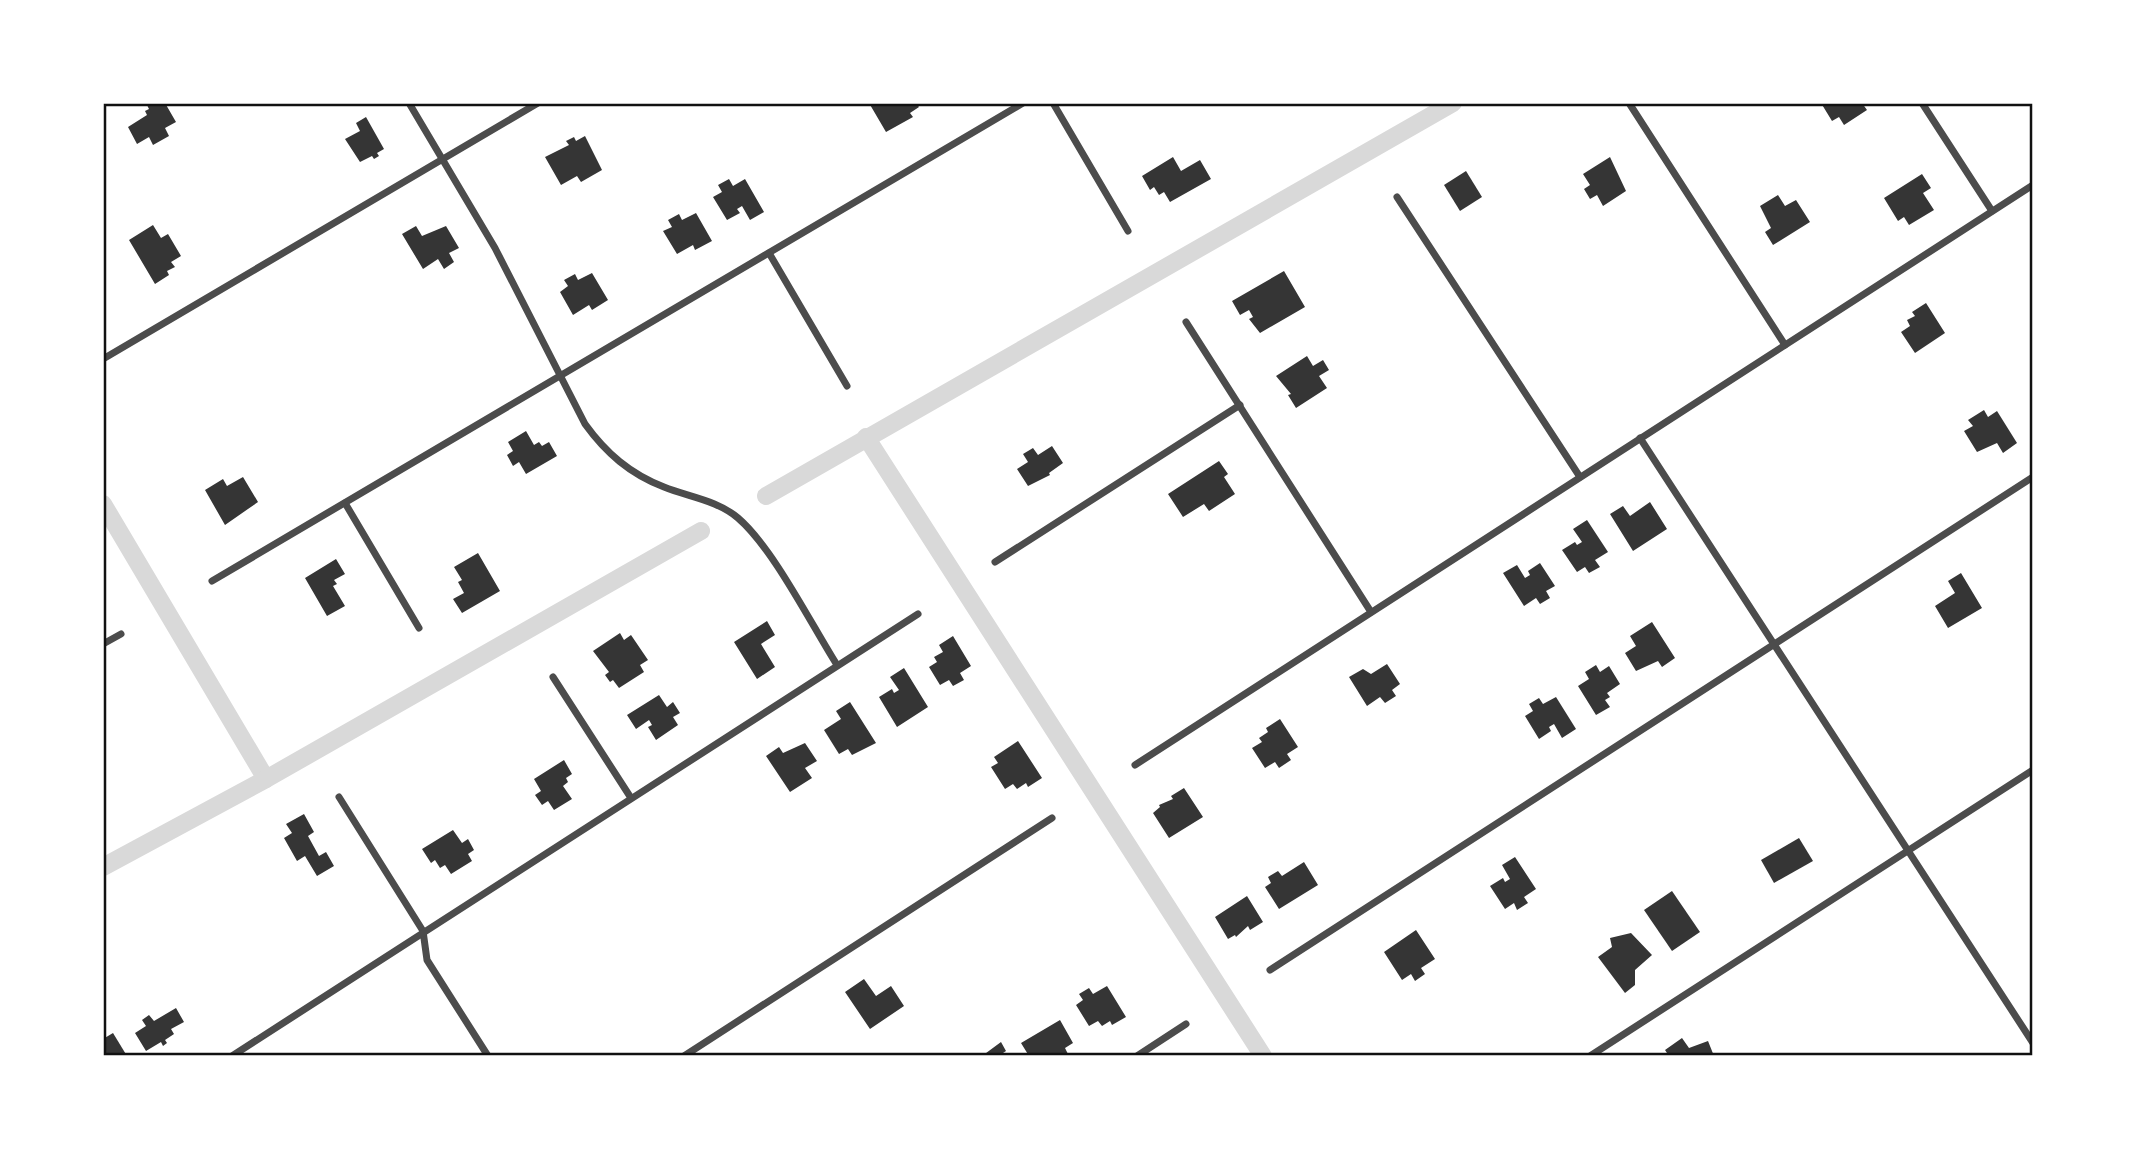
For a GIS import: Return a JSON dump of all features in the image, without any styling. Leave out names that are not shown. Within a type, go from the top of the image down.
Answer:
[{"type":"street","points":[[409,103],[531,314],[585,424],[611,455],[646,479],[722,507],[750,531],[837,665]]},
{"type":"street","points":[[103,359],[538,103]]},
{"type":"street","points":[[212,581],[1023,103]]},
{"type":"street","points":[[1053,103],[1128,230]]},
{"type":"street","points":[[1629,103],[1785,345]]},
{"type":"street","points":[[1922,103],[1992,211]]},
{"type":"street","points":[[1135,765],[2033,184]]},
{"type":"street","points":[[1397,197],[1580,477]]},
{"type":"street","points":[[769,253],[847,386]]},
{"type":"street","points":[[1186,322],[1371,612]]},
{"type":"street","points":[[995,562],[1240,405]]},
{"type":"street","points":[[1640,438],[2033,1043]]},
{"type":"street","points":[[1270,970],[2033,477]]},
{"type":"street","points":[[345,503],[419,628]]},
{"type":"street","points":[[232,1056],[918,614]]},
{"type":"street","points":[[103,644],[121,634]]},
{"type":"street","points":[[553,677],[631,798]]},
{"type":"street","points":[[1590,1056],[2033,770]]},
{"type":"street","points":[[339,797],[424,931],[427,960],[488,1056]]},
{"type":"street","points":[[684,1056],[1052,818]]},
{"type":"street","points":[[1137,1056],[1186,1024]]},
{"type":"building","points":[[146,103],[165,103],[176,122],[165,128],[169,136],[153,145],[149,137],[137,144],[128,127],[147,115],[145,111],[149,109]]},
{"type":"building","points":[[869,103],[916,103],[919,107],[910,113],[913,117],[886,132]]},
{"type":"building","points":[[1821,103],[1862,103],[1867,110],[1844,125],[1839,117],[1832,121]]},
{"type":"building","points":[[366,117],[384,149],[377,153],[379,156],[374,159],[372,156],[360,162],[345,139],[360,131],[356,123]]},
{"type":"building","points":[[585,136],[602,170],[581,182],[577,176],[561,185],[545,157],[569,145],[566,141],[574,137],[576,141]]},
{"type":"building","points":[[1173,157],[1181,171],[1200,160],[1211,179],[1170,202],[1164,192],[1159,195],[1154,187],[1150,190],[1142,176]]},
{"type":"building","points":[[1610,157],[1626,191],[1603,206],[1597,195],[1590,199],[1584,189],[1590,185],[1583,174]]},
{"type":"building","points":[[1466,171],[1482,197],[1460,211],[1444,185]]},
{"type":"building","points":[[1922,174],[1931,188],[1923,193],[1934,210],[1909,225],[1904,217],[1898,221],[1884,198]]},
{"type":"building","points":[[729,179],[733,186],[745,179],[764,212],[750,220],[742,206],[737,209],[740,213],[727,220],[713,197],[722,192],[718,185]]},
{"type":"building","points":[[1778,195],[1785,206],[1796,200],[1810,222],[1773,245],[1765,232],[1771,228],[1760,206]]},
{"type":"building","points":[[696,213],[712,241],[695,250],[693,245],[677,254],[663,231],[672,227],[668,220],[679,214],[682,220]]},
{"type":"building","points":[[153,225],[161,238],[168,234],[181,256],[171,262],[175,267],[167,271],[169,275],[155,284],[129,240]]},
{"type":"building","points":[[416,226],[422,236],[446,226],[459,248],[449,253],[454,262],[444,269],[438,259],[423,269],[402,234]]},
{"type":"building","points":[[1284,271],[1305,307],[1260,333],[1249,319],[1253,317],[1249,310],[1240,315],[1232,301]]},
{"type":"building","points":[[592,273],[608,300],[592,310],[589,305],[573,315],[560,292],[568,286],[564,280],[575,274],[578,280]]},
{"type":"building","points":[[1926,303],[1945,333],[1915,353],[1901,332],[1910,326],[1907,320],[1915,316],[1912,312]]},
{"type":"building","points":[[1307,356],[1313,366],[1323,360],[1329,370],[1319,376],[1327,388],[1296,408],[1288,395],[1291,394],[1276,376]]},
{"type":"building","points":[[1984,410],[1988,417],[1997,411],[2017,443],[2003,453],[1997,443],[1977,452],[1964,431],[1973,426],[1968,420]]},
{"type":"building","points":[[526,431],[534,445],[539,442],[542,446],[549,442],[557,456],[526,474],[519,462],[513,466],[507,455],[513,451],[508,442]]},
{"type":"building","points":[[1052,446],[1063,463],[1049,473],[1050,475],[1028,486],[1017,469],[1028,462],[1023,454],[1033,448],[1038,455]]},
{"type":"building","points":[[1219,461],[1228,474],[1224,477],[1235,494],[1209,511],[1204,504],[1183,517],[1168,494]]},
{"type":"building","points":[[243,477],[258,502],[225,525],[205,490],[223,479],[227,486]]},
{"type":"building","points":[[1650,502],[1667,529],[1633,551],[1610,514],[1623,506],[1630,516]]},
{"type":"building","points":[[1587,520],[1608,552],[1595,560],[1600,567],[1589,573],[1585,567],[1577,572],[1562,550],[1575,542],[1577,545],[1582,542],[1573,529]]},
{"type":"building","points":[[478,553],[500,591],[462,613],[453,599],[464,593],[458,582],[462,580],[454,567]]},
{"type":"building","points":[[336,559],[345,574],[334,580],[337,584],[333,586],[345,606],[327,616],[305,578]]},
{"type":"building","points":[[1540,563],[1555,586],[1546,591],[1550,598],[1540,604],[1536,598],[1524,606],[1503,573],[1517,565],[1525,578],[1530,575],[1528,571]]},
{"type":"building","points":[[1961,573],[1982,608],[1948,628],[1935,606],[1955,593],[1948,581]]},
{"type":"building","points":[[767,621],[775,635],[761,644],[775,667],[757,679],[734,642]]},
{"type":"building","points":[[1652,622],[1675,658],[1662,667],[1658,661],[1636,671],[1625,653],[1636,646],[1630,636]]},
{"type":"building","points":[[620,633],[624,640],[631,635],[648,660],[640,665],[644,672],[619,688],[605,675],[609,672],[593,651]]},
{"type":"building","points":[[953,636],[971,666],[960,673],[964,680],[953,686],[949,680],[940,685],[929,667],[937,662],[934,657],[943,652],[939,645]]},
{"type":"building","points":[[1387,664],[1400,684],[1392,690],[1396,696],[1385,703],[1380,697],[1367,706],[1349,677],[1363,669],[1371,674]]},
{"type":"building","points":[[1596,665],[1600,672],[1609,666],[1620,684],[1607,693],[1610,697],[1605,700],[1610,707],[1596,715],[1578,686],[1589,679],[1585,672]]},
{"type":"building","points":[[904,668],[928,707],[897,727],[879,697],[892,689],[894,693],[899,690],[890,677]]},
{"type":"building","points":[[659,695],[667,707],[673,702],[680,713],[673,717],[678,725],[656,740],[648,727],[652,725],[649,720],[636,729],[627,715]]},
{"type":"building","points":[[1556,697],[1576,729],[1562,738],[1554,724],[1549,727],[1551,731],[1539,739],[1525,716],[1533,711],[1529,704],[1539,698],[1543,704]]},
{"type":"building","points":[[850,702],[876,743],[852,755],[848,749],[839,754],[824,730],[841,719],[836,711]]},
{"type":"building","points":[[1280,719],[1298,747],[1287,754],[1291,760],[1279,768],[1275,762],[1265,768],[1252,748],[1262,742],[1259,738],[1268,732],[1266,728]]},
{"type":"building","points":[[1018,741],[1042,778],[1028,787],[1026,783],[1017,789],[1013,784],[1005,789],[991,767],[998,763],[994,757]]},
{"type":"building","points":[[805,743],[817,761],[805,768],[812,778],[790,792],[766,756],[779,747],[783,753]]},
{"type":"building","points":[[564,760],[572,774],[566,778],[568,782],[563,786],[572,799],[554,810],[548,801],[542,805],[535,795],[541,791],[534,779]]},
{"type":"building","points":[[1184,788],[1203,817],[1169,838],[1153,813],[1159,805],[1173,799],[1171,796]]},
{"type":"building","points":[[304,814],[314,832],[308,836],[319,856],[326,852],[334,866],[317,876],[305,856],[297,861],[284,838],[292,833],[286,824]]},
{"type":"building","points":[[453,830],[462,843],[468,839],[474,850],[468,854],[472,861],[451,874],[445,865],[440,868],[435,860],[431,863],[422,849]]},
{"type":"building","points":[[1799,838],[1813,861],[1774,883],[1761,860]]},
{"type":"building","points":[[1515,857],[1536,889],[1524,897],[1528,903],[1517,910],[1514,903],[1505,909],[1490,886],[1503,878],[1505,882],[1510,879],[1502,865]]},
{"type":"building","points":[[1304,862],[1318,885],[1279,909],[1265,887],[1271,883],[1268,877],[1278,871],[1282,876]]},
{"type":"building","points":[[1672,891],[1700,932],[1672,951],[1644,910]]},
{"type":"building","points":[[1247,896],[1263,922],[1250,930],[1248,926],[1236,937],[1235,935],[1228,939],[1215,917]]},
{"type":"building","points":[[1416,930],[1435,959],[1421,968],[1425,974],[1415,981],[1411,974],[1402,980],[1384,952]]},
{"type":"building","points":[[1631,933],[1652,955],[1635,970],[1635,985],[1625,993],[1598,957],[1612,947],[1610,938]]},
{"type":"building","points":[[864,979],[876,996],[891,986],[904,1006],[870,1029],[845,992]]},
{"type":"building","points":[[1107,986],[1126,1017],[1112,1025],[1110,1021],[1102,1026],[1098,1021],[1089,1026],[1076,1005],[1083,1000],[1079,994],[1089,988],[1093,994]]},
{"type":"building","points":[[176,1008],[184,1022],[171,1029],[174,1034],[165,1040],[167,1043],[163,1046],[161,1042],[146,1051],[135,1033],[146,1026],[142,1020],[149,1015],[154,1021]]},
{"type":"building","points":[[1060,1020],[1073,1043],[1065,1048],[1068,1054],[1029,1056],[1021,1043]]},
{"type":"building","points":[[113,1033],[127,1056],[103,1056],[103,1039]]},
{"type":"building","points":[[1682,1038],[1689,1048],[1708,1041],[1714,1056],[1669,1056],[1665,1050]]},
{"type":"building","points":[[1001,1042],[1006,1051],[1003,1053],[1005,1056],[982,1056]]},
{"type":"waterway","points":[[766,496],[1453,103]]},
{"type":"waterway","points":[[866,437],[1263,1056]]},
{"type":"waterway","points":[[103,504],[266,779]]},
{"type":"waterway","points":[[103,867],[266,779],[701,531]]}]
